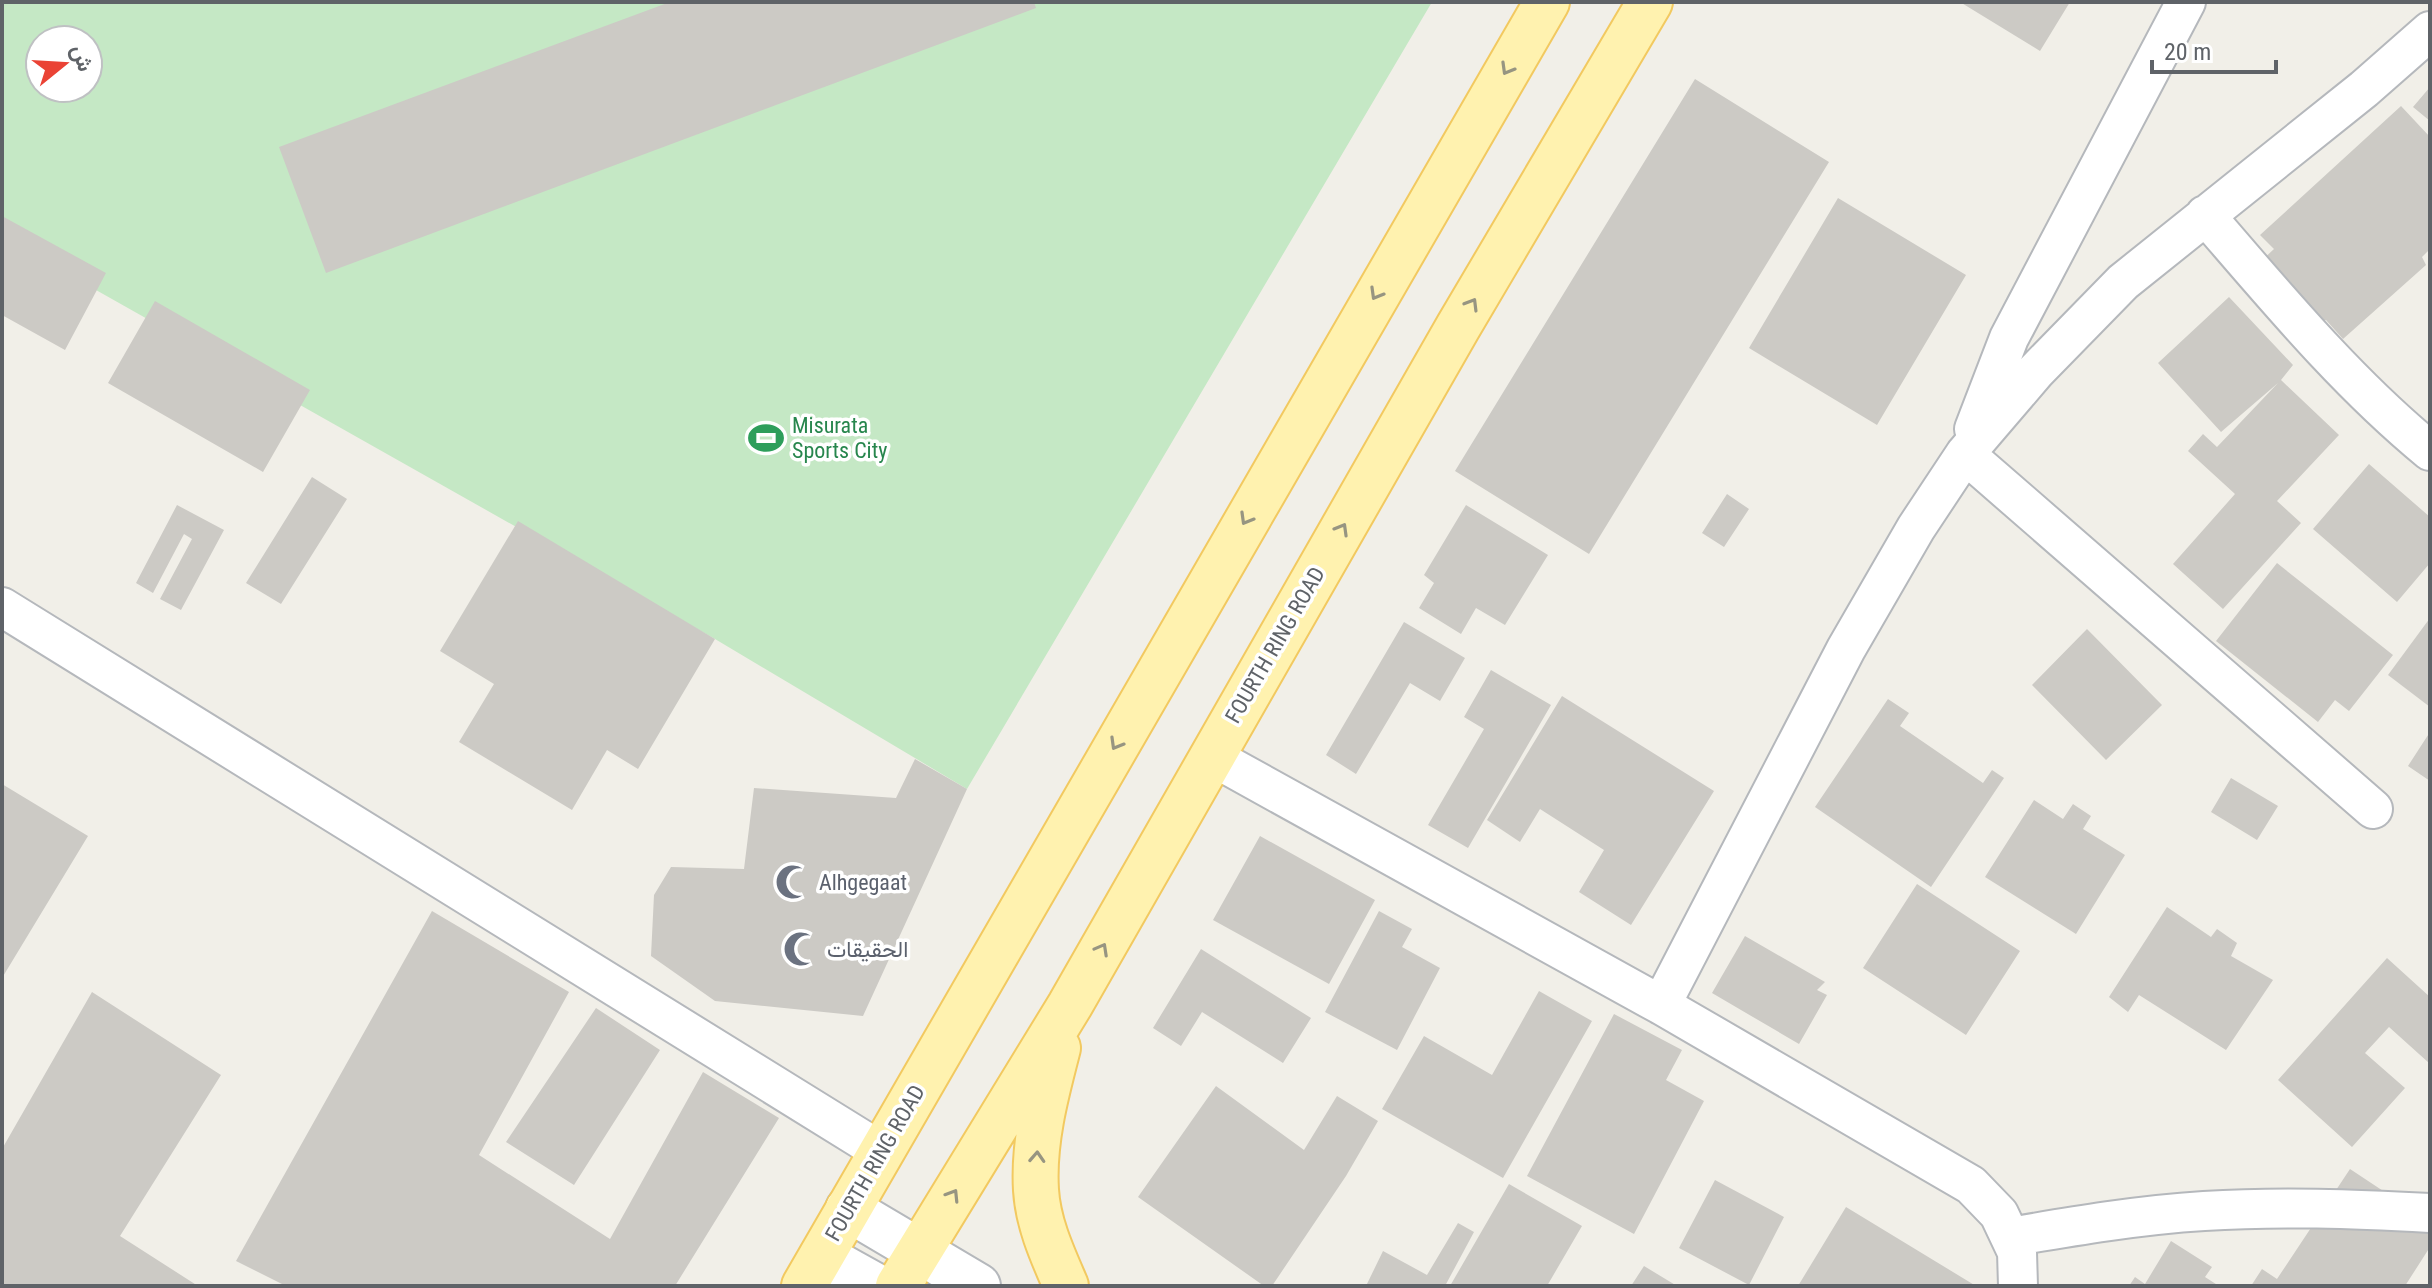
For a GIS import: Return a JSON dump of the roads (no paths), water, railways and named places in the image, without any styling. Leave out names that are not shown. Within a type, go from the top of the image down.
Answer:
[{"type":"main road","name":"FOURTH RING ROAD","points":[[813,1271],[1370,303],[1547,2]]},
{"type":"main road","name":"FOURTH RING ROAD","points":[[908,1268],[1070,1005],[1458,327],[1650,2]]},
{"type":"main road","points":[[1066,1286],[1048,1244],[1036,1192],[1037,1148],[1045,1095],[1070,1005]]},
{"type":"street","points":[[1965,454],[2009,338],[2186,2]]},
{"type":"street","points":[[1661,1005],[1846,649],[1916,528],[1965,454],[2036,371],[2123,282],[2364,89],[2430,31]]},
{"type":"street","points":[[2205,215],[2303,327],[2394,421],[2430,451]]},
{"type":"street","points":[[1965,454],[2373,809]]},
{"type":"street","points":[[2,607],[882,1152]]},
{"type":"street","points":[[1211,756],[1661,1005],[1971,1185],[1999,1214],[2017,1252],[2018,1286]]},
{"type":"street","points":[[848,1209],[908,1268],[978,1286]]},
{"type":"street","points":[[2010,1237],[2115,1220],[2205,1211],[2364,1209],[2430,1213]]},
{"type":"street","points":[[813,1271],[876,1286]]},
{"type":"place","name":"Misurata Sports City","points":[[766,438]]},
{"type":"place","name":"Alhgegaat","points":[[793,882]]},
{"type":"place","name":"الحقيقات","points":[[801,949]]}]
